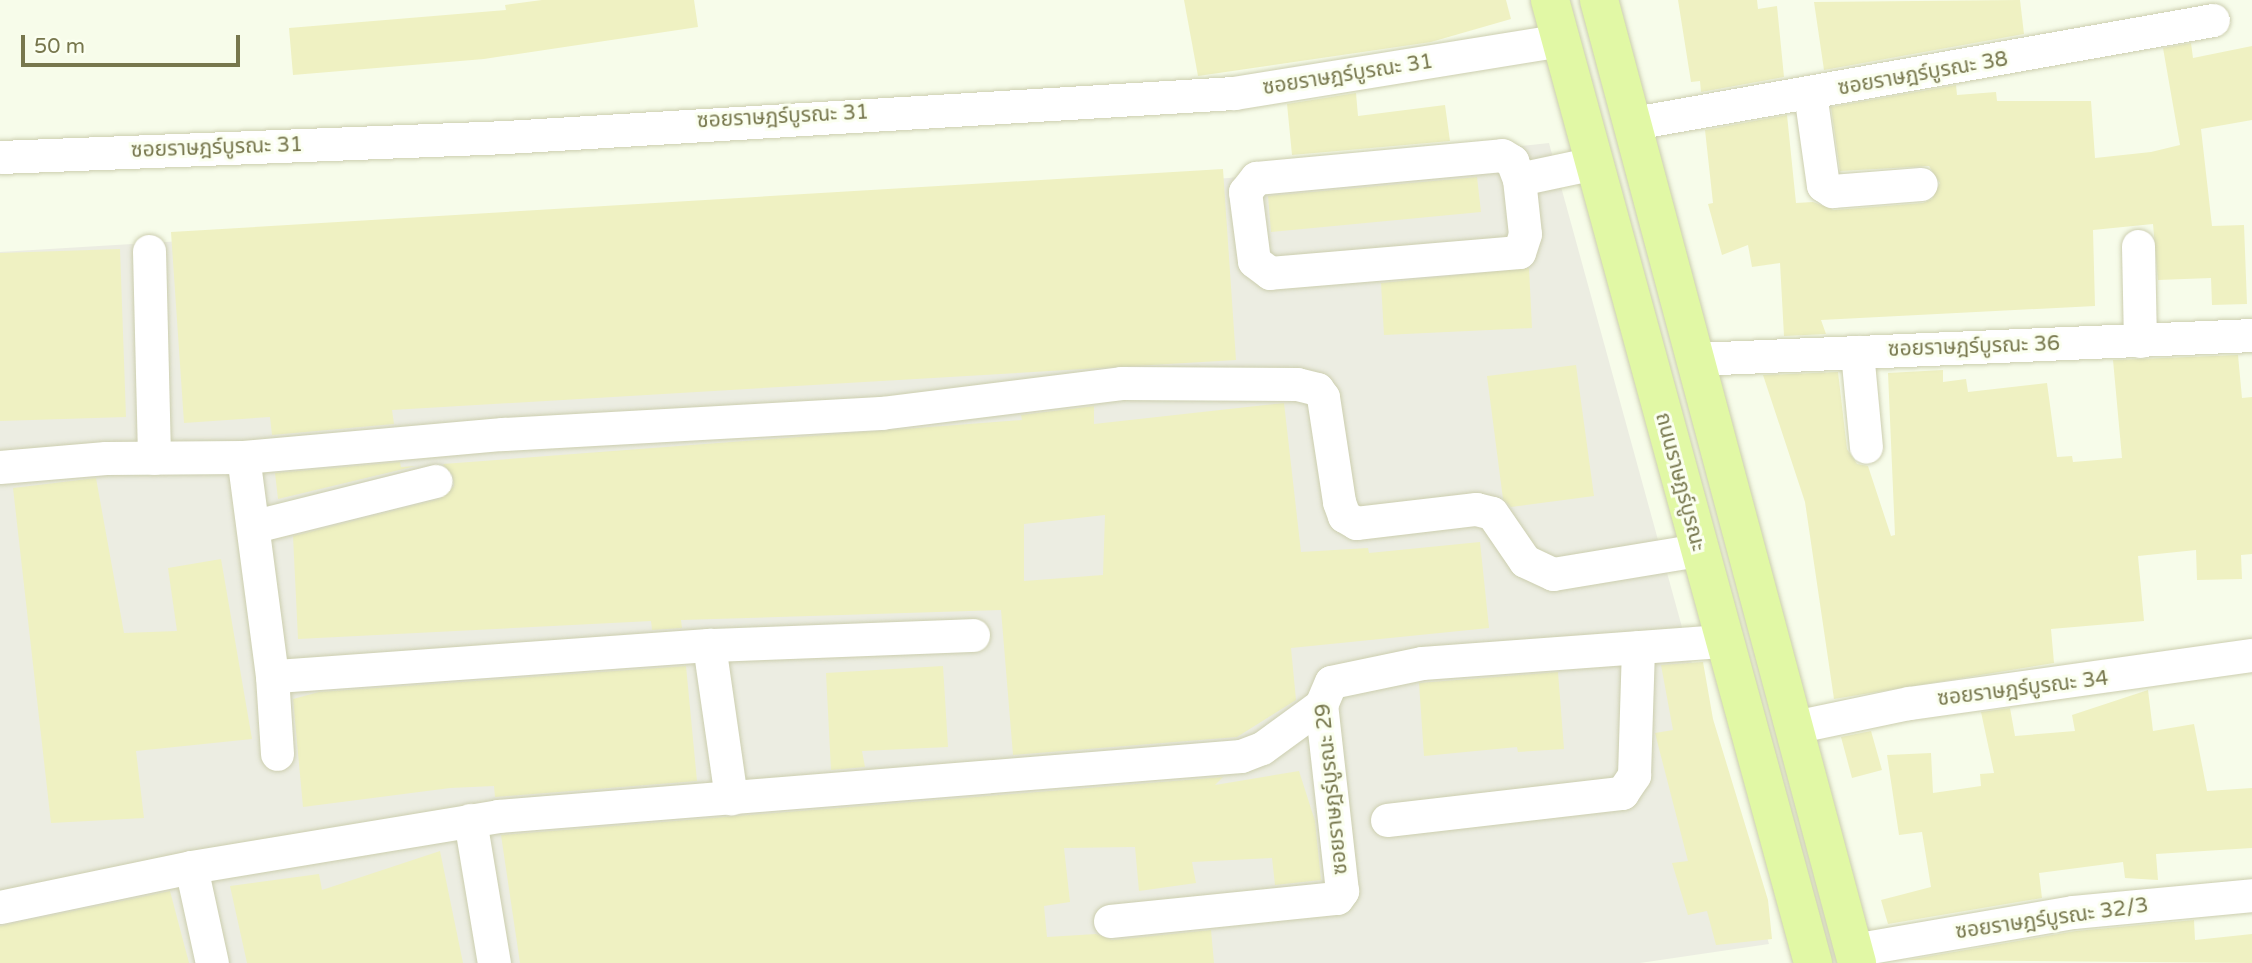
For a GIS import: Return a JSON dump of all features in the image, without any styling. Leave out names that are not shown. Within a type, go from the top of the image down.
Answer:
[{"type":"main road","name":"ถนนราษฎร์บูรณะ","points":[[1550,0],[1698,550],[1813,963]]},
{"type":"main road","points":[[1599,0],[1855,956]]},
{"type":"street","name":"ซอยราษฎร์บูรณะ 38","points":[[1634,123],[2213,20]]},
{"type":"street","name":"ซอยราษฎร์บูรณะ 31","points":[[0,157],[506,137],[1234,93],[1561,40]]},
{"type":"street","points":[[1810,93],[1824,185],[1832,191],[1921,184]]},
{"type":"street","points":[[1495,155],[1512,161],[1518,179],[1524,242],[1514,254],[1270,273],[1254,261],[1245,192],[1256,178],[1495,155]]},
{"type":"street","points":[[1518,179],[1594,163]]},
{"type":"street","points":[[2138,246],[2140,341]]},
{"type":"street","points":[[149,251],[154,458]]},
{"type":"street","name":"ซอยราษฎร์บูรณะ 36","points":[[1696,359],[2252,335]]},
{"type":"street","points":[[1857,352],[1866,447]]},
{"type":"street","points":[[0,467],[154,458],[243,457],[503,434],[881,413],[1121,383],[1297,384],[1317,389],[1323,397],[1339,502],[1344,516],[1356,523],[1476,509],[1492,513],[1525,561],[1553,574],[1698,550]]},
{"type":"street","points":[[243,457],[255,526],[272,676],[277,754]]},
{"type":"street","points":[[255,526],[435,481]]},
{"type":"street","points":[[272,676],[709,645],[972,635]]},
{"type":"street","name":"ซอยราษฎร์บูรณะ 29","points":[[1110,921],[1337,898],[1342,891],[1321,705],[1322,691],[1342,677],[1422,663],[1724,641]]},
{"type":"street","points":[[709,645],[731,798]]},
{"type":"street","points":[[1388,820],[1622,793],[1633,775],[1638,647]]},
{"type":"street","name":"ซอยราษฎร์บูรณะ 34","points":[[1794,727],[1909,703],[2252,655]]},
{"type":"street","points":[[0,907],[191,867],[470,820],[1241,756],[1262,748],[1321,705]]},
{"type":"street","points":[[470,820],[494,963]]},
{"type":"street","points":[[191,867],[212,963]]},
{"type":"street","name":"ซอยราษฎร์บูรณะ 32/3","points":[[1855,956],[2073,912],[2252,895]]},
{"type":"shaded area","points":[[1549,143],[1769,944],[1640,963],[0,963],[0,252],[1229,178]]},
{"type":"building","points":[[542,0],[694,0],[698,27],[484,59],[293,75],[289,28],[506,10],[505,5]]},
{"type":"building","points":[[1184,0],[1506,0],[1511,19],[1431,42],[1198,76]]},
{"type":"building","points":[[1678,0],[1757,0],[1758,9],[1777,6],[1784,77],[1701,92],[1700,81],[1691,82]]},
{"type":"building","points":[[2020,0],[2024,34],[1824,70],[1814,2]]},
{"type":"building","points":[[2191,43],[2193,58],[2252,46],[2252,120],[2201,129],[2212,226],[2244,225],[2247,304],[2212,305],[2211,278],[2158,280],[2153,224],[2093,230],[2095,306],[1821,320],[1826,334],[1784,336],[1780,263],[1752,267],[1748,245],[1722,255],[1708,204],[1713,203],[1705,130],[1787,115],[1796,203],[1813,202],[1834,210],[1923,203],[1932,199],[1940,183],[1929,166],[1840,171],[1831,107],[1956,85],[1957,95],[1996,92],[1997,101],[2091,101],[2095,158],[2151,152],[2180,145],[2163,48]]},
{"type":"building","points":[[1356,93],[1358,116],[1445,105],[1450,141],[1292,155],[1287,104]]},
{"type":"building","points":[[1223,169],[1236,360],[392,410],[394,424],[272,435],[270,417],[184,423],[171,232]]},
{"type":"building","points":[[1477,177],[1481,212],[1271,232],[1268,196]]},
{"type":"building","points":[[120,249],[126,417],[0,421],[0,253]]},
{"type":"building","points":[[1529,268],[1532,328],[1384,335],[1381,283]]},
{"type":"building","points":[[2238,355],[2242,398],[2252,397],[2252,554],[2241,555],[2242,579],[2197,580],[2196,550],[2138,556],[2144,621],[2051,629],[2054,663],[1834,699],[1805,502],[1763,375],[1838,372],[1847,449],[1857,464],[1868,466],[1891,536],[1895,535],[1888,373],[1943,370],[1943,382],[1966,379],[1968,392],[2047,383],[2057,457],[2072,456],[2073,462],[2122,458],[2113,360]]},
{"type":"building","points":[[1576,365],[1594,496],[1511,507],[1503,499],[1487,376]]},
{"type":"building","points":[[1284,403],[1301,552],[1368,548],[1369,553],[1480,542],[1489,628],[1291,648],[1296,700],[1237,737],[1013,755],[1001,610],[681,620],[682,628],[652,630],[651,621],[298,639],[293,536],[440,499],[454,486],[453,476],[443,464],[1022,420],[1021,415],[1094,406],[1094,424]],"holes":[[[1105,515],[1103,575],[1024,581],[1024,524]]]},
{"type":"building","points":[[400,462],[401,467],[416,466],[278,499],[275,473]]},
{"type":"building","points":[[96,478],[124,633],[177,631],[168,568],[221,559],[252,739],[136,751],[144,818],[51,823],[13,488]]},
{"type":"building","points":[[1703,662],[1713,719],[1768,900],[1772,939],[1716,945],[1707,911],[1688,915],[1672,863],[1688,861],[1655,733],[1673,730],[1661,665]]},
{"type":"building","points":[[686,666],[697,781],[495,797],[494,786],[450,788],[303,807],[293,699],[319,692]]},
{"type":"building","points":[[943,666],[948,747],[862,751],[865,767],[831,770],[826,673]]},
{"type":"building","points":[[1558,672],[1564,749],[1518,752],[1517,747],[1424,756],[1419,683]]},
{"type":"building","points":[[2148,690],[2153,731],[2194,724],[2207,791],[2252,788],[2252,848],[2156,854],[2158,880],[2125,878],[2123,862],[2039,873],[2042,898],[1888,924],[1881,900],[1931,887],[1922,832],[1899,835],[1887,755],[1931,753],[1933,793],[1981,786],[1980,774],[1994,773],[1981,712],[2010,708],[2015,736],[2075,731],[2072,715]]},
{"type":"building","points":[[1871,731],[1882,770],[1852,778],[1841,737]]},
{"type":"building","points":[[1299,771],[1315,821],[1321,880],[1275,885],[1272,858],[1192,862],[1196,883],[1139,891],[1135,847],[1064,848],[1070,902],[1044,906],[1047,937],[1096,934],[1112,940],[1211,930],[1214,963],[520,963],[501,835],[1223,777],[1215,785]]},
{"type":"building","points":[[440,851],[463,963],[247,963],[230,886],[319,874],[322,890]]},
{"type":"building","points":[[170,891],[189,963],[0,963],[0,926]]},
{"type":"building","points":[[2194,920],[2195,940],[2252,934],[2252,963],[1907,960],[2076,931]]}]
